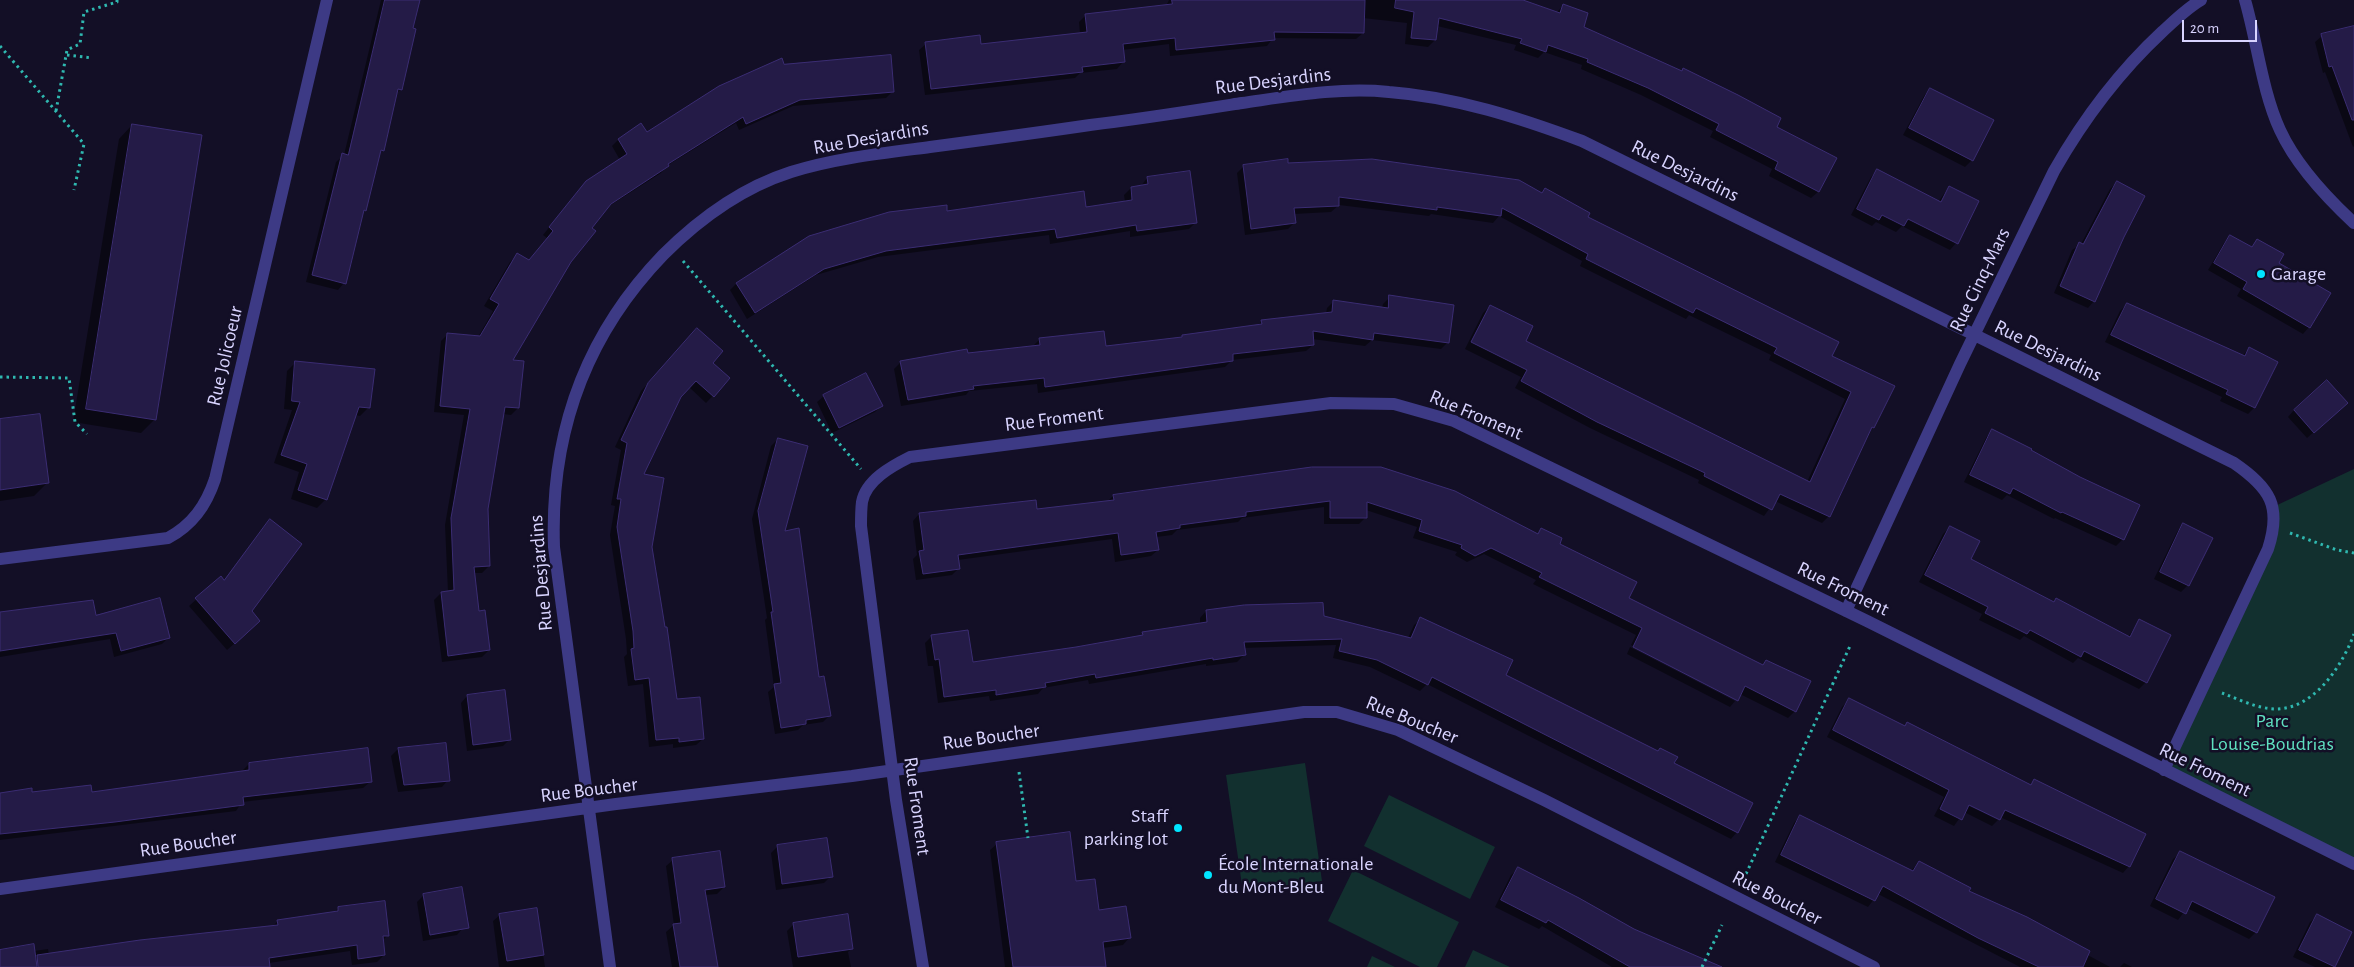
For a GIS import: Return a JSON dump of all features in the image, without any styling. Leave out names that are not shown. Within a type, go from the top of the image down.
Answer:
[{"type":"street","name":"Rue Jolicoeur","points":[[0,559],[168,538],[183,530],[202,507],[215,479],[327,0]]},
{"type":"street","name":"Rue Cinq-Mars","points":[[1846,611],[1974,335],[2054,171],[2071,141],[2117,79],[2145,47],[2201,0]]},
{"type":"street","points":[[2245,0],[2270,99],[2280,130],[2298,161],[2354,223]]},
{"type":"street","name":"Rue Desjardins","points":[[610,967],[554,547],[553,511],[556,472],[564,430],[586,364],[626,296],[672,247],[697,224],[726,202],[758,185],[790,173],[864,156],[1132,120],[1310,93],[1389,92],[1465,104],[1507,115],[1582,141],[2234,463],[2252,476],[2264,488],[2273,508],[2275,528],[2268,549],[2164,770]]},
{"type":"street","name":"Rue Froment","points":[[923,967],[892,770],[861,526],[862,500],[873,482],[890,467],[910,457],[1331,403],[1394,404],[1454,421],[1846,611],[2354,864]]},
{"type":"street","name":"Rue Boucher","points":[[0,889],[589,808],[892,770],[1304,712],[1336,712],[1366,719],[1398,730],[1544,800],[1874,967]]},
{"type":"path","points":[[56,112],[68,50],[80,44],[84,12],[117,0]]},
{"type":"path","points":[[0,46],[84,144],[74,190]]},
{"type":"path","points":[[67,55],[92,58]]},
{"type":"path","points":[[672,247],[873,482]]},
{"type":"path","points":[[0,377],[69,378],[75,422],[87,434]]},
{"type":"path","points":[[2275,528],[2337,550],[2354,553]]},
{"type":"path","points":[[2204,686],[2254,705],[2274,709],[2302,702],[2329,680],[2347,653],[2354,634]]},
{"type":"path","points":[[1746,874],[1850,646]]},
{"type":"path","points":[[1016,753],[1028,838]]},
{"type":"path","points":[[1702,967],[1722,925]]},
{"type":"green space","name":"Parc Louise-Boudrias","points":[[2354,469],[2354,864],[2164,770],[2268,549],[2273,507]]},
{"type":"green space","points":[[1305,763],[1322,881],[1243,892],[1226,775]]},
{"type":"green space","points":[[1389,795],[1495,847],[1470,899],[1364,846]]},
{"type":"green space","points":[[1353,870],[1459,922],[1437,967],[1420,967],[1328,921]]},
{"type":"green space","points":[[1473,950],[1510,967],[1465,967]]},
{"type":"green space","points":[[1372,956],[1395,967],[1367,967]]},
{"type":"building","points":[[385,0],[420,0],[413,28],[416,29],[402,90],[398,89],[384,151],[381,150],[346,284],[312,275],[342,153],[348,155]]},
{"type":"building","points":[[1172,0],[1365,0],[1364,33],[1274,32],[1275,40],[1176,50],[1175,38],[1123,44],[1125,62],[1082,67],[1083,72],[931,89],[925,42],[980,35],[981,44],[1087,32],[1085,14],[1172,4]]},
{"type":"building","points":[[1396,0],[1523,0],[1560,13],[1563,4],[1588,13],[1584,27],[1682,71],[1683,68],[1738,95],[1781,118],[1777,127],[1837,158],[1819,192],[1775,169],[1778,162],[1716,130],[1719,124],[1648,88],[1587,62],[1588,59],[1548,45],[1546,52],[1520,43],[1522,39],[1439,18],[1436,40],[1411,38],[1414,12],[1395,8]]},
{"type":"building","points":[[2354,26],[2354,120],[2352,120],[2332,66],[2329,67],[2321,34]]},
{"type":"building","points":[[891,55],[894,92],[800,100],[746,124],[743,117],[668,164],[669,166],[611,204],[592,228],[596,231],[571,262],[513,360],[524,361],[519,408],[505,407],[488,509],[490,566],[474,567],[479,611],[485,610],[490,650],[448,656],[441,592],[454,590],[451,518],[470,409],[440,406],[447,333],[480,336],[499,304],[490,299],[517,253],[529,260],[553,231],[549,227],[586,181],[627,154],[618,139],[641,123],[647,132],[719,86],[782,58],[784,64]]},
{"type":"building","points":[[1930,88],[1994,120],[1973,161],[1909,128]]},
{"type":"building","points":[[132,124],[202,135],[156,420],[86,409]]},
{"type":"building","points":[[1288,159],[1288,163],[1372,159],[1519,180],[1542,193],[1545,188],[1590,213],[1588,217],[1839,342],[1832,356],[1895,386],[1874,428],[1872,427],[1830,517],[1780,494],[1772,510],[1704,476],[1705,473],[1597,422],[1521,381],[1527,370],[1471,342],[1490,305],[1533,326],[1526,341],[1810,482],[1851,392],[1774,353],[1777,348],[1696,308],[1693,313],[1586,259],[1588,254],[1502,208],[1501,216],[1339,197],[1339,206],[1294,208],[1296,223],[1251,229],[1243,165]]},
{"type":"building","points":[[1877,169],[1941,202],[1949,186],[1979,201],[1958,244],[1908,219],[1904,226],[1882,215],[1879,220],[1857,209]]},
{"type":"building","points":[[1190,171],[1197,223],[1137,231],[1136,225],[1057,238],[1055,229],[886,251],[824,269],[755,313],[736,283],[809,236],[889,212],[947,205],[947,211],[1084,191],[1086,207],[1132,200],[1131,187],[1148,184],[1147,177]]},
{"type":"building","points":[[2117,181],[2145,196],[2124,237],[2095,302],[2060,286],[2079,242],[2083,244]]},
{"type":"building","points":[[2230,235],[2252,247],[2257,239],[2284,254],[2279,263],[2331,293],[2310,328],[2243,289],[2247,282],[2214,263]]},
{"type":"building","points":[[1389,295],[1454,305],[1449,343],[1374,333],[1373,340],[1313,331],[1314,345],[1233,354],[1233,361],[1045,387],[1044,378],[973,386],[974,389],[908,400],[900,361],[967,349],[968,353],[1040,345],[1039,338],[1104,331],[1106,346],[1182,337],[1182,335],[1262,324],[1261,320],[1332,312],[1333,300],[1388,308]]},
{"type":"building","points":[[2127,303],[2245,356],[2249,347],[2278,362],[2255,408],[2226,394],[2228,390],[2111,335]]},
{"type":"building","points":[[697,328],[723,351],[713,363],[730,378],[714,397],[696,381],[681,397],[644,474],[664,478],[652,547],[665,627],[667,627],[677,699],[700,697],[704,739],[679,742],[679,738],[656,740],[649,678],[635,680],[631,649],[634,648],[633,631],[617,527],[621,499],[617,499],[627,443],[621,440],[648,383]]},
{"type":"building","points":[[295,361],[375,369],[370,408],[359,407],[327,500],[298,490],[307,464],[281,455],[300,402],[292,401]]},
{"type":"building","points":[[866,373],[883,406],[839,428],[823,395]]},
{"type":"building","points":[[2327,380],[2348,403],[2314,433],[2294,410]]},
{"type":"building","points":[[40,414],[49,483],[0,490],[0,419]]},
{"type":"building","points":[[1992,429],[2032,449],[2080,477],[2140,505],[2124,540],[2061,513],[2013,488],[2010,494],[1970,475]]},
{"type":"building","points":[[778,438],[808,446],[785,531],[799,528],[819,677],[824,676],[831,716],[806,720],[806,724],[781,728],[774,684],[781,683],[758,511]]},
{"type":"building","points":[[1312,467],[1381,467],[1455,491],[1538,534],[1541,528],[1562,538],[1560,544],[1637,582],[1629,598],[1763,665],[1766,660],[1811,681],[1796,712],[1745,686],[1738,701],[1633,647],[1642,628],[1539,577],[1542,573],[1491,548],[1475,556],[1461,548],[1462,545],[1419,531],[1422,520],[1367,502],[1367,518],[1330,518],[1330,501],[1246,512],[1246,516],[1180,525],[1180,528],[1156,532],[1159,550],[1121,555],[1118,533],[958,555],[960,569],[923,574],[919,551],[924,550],[919,513],[1036,500],[1037,509],[1114,500],[1113,495]]},
{"type":"building","points":[[270,519],[302,544],[252,611],[260,621],[235,644],[195,598],[221,576],[224,580]]},
{"type":"building","points":[[2183,523],[2213,538],[2189,586],[2160,572]]},
{"type":"building","points":[[1950,526],[1980,541],[1971,559],[2054,602],[2056,598],[2130,637],[2139,619],[2171,635],[2147,683],[2084,651],[2081,657],[2030,630],[2027,634],[1985,613],[1988,607],[1925,575]]},
{"type":"building","points":[[160,598],[170,638],[121,651],[116,633],[0,651],[0,612],[93,600],[96,615]]},
{"type":"building","points":[[1323,603],[1324,616],[1411,638],[1420,617],[1513,660],[1506,675],[1658,751],[1660,748],[1678,757],[1674,763],[1753,803],[1738,833],[1432,677],[1428,685],[1377,660],[1339,651],[1342,639],[1244,642],[1246,655],[1213,660],[1213,658],[1096,678],[1095,674],[1045,683],[1046,687],[996,695],[996,690],[944,697],[939,659],[935,660],[931,635],[968,630],[973,662],[1076,647],[1143,635],[1142,632],[1207,622],[1206,610],[1244,605]]},
{"type":"building","points":[[505,690],[511,740],[473,745],[467,695]]},
{"type":"building","points":[[1849,698],[1905,726],[1907,722],[2031,785],[2034,779],[2146,834],[2130,867],[2005,810],[2000,820],[1969,805],[1962,820],[1940,809],[1949,790],[1833,730]]},
{"type":"building","points":[[446,743],[450,781],[404,785],[398,748]]},
{"type":"building","points":[[368,748],[372,782],[243,797],[244,805],[115,822],[0,834],[0,793],[32,788],[32,792],[91,785],[92,792],[249,770],[249,763]]},
{"type":"building","points":[[1800,815],[1913,871],[1919,861],[1971,888],[1969,891],[2027,917],[2090,951],[2083,967],[2039,967],[1978,938],[1883,886],[1875,901],[1781,855]]},
{"type":"building","points":[[1070,832],[1076,881],[1095,879],[1099,910],[1126,906],[1131,938],[1103,942],[1106,967],[1013,967],[996,842]]},
{"type":"building","points":[[827,838],[833,877],[782,884],[777,845]]},
{"type":"building","points":[[720,851],[725,887],[705,890],[718,967],[680,967],[673,924],[681,923],[672,858]]},
{"type":"building","points":[[2180,851],[2275,897],[2257,933],[2192,901],[2186,914],[2156,899]]},
{"type":"building","points":[[1518,867],[1634,929],[1722,967],[1630,967],[1548,920],[1546,923],[1501,900]]},
{"type":"building","points":[[462,887],[469,928],[430,935],[423,894]]},
{"type":"building","points":[[385,901],[389,936],[383,936],[385,955],[358,959],[357,945],[269,958],[270,967],[38,967],[37,955],[140,940],[278,925],[277,920],[338,911],[338,907]]},
{"type":"building","points":[[537,908],[544,955],[507,961],[499,914]]},
{"type":"building","points":[[848,914],[853,949],[798,957],[793,923]]},
{"type":"building","points":[[2317,914],[2352,932],[2335,967],[2299,950]]},
{"type":"building","points":[[34,944],[37,967],[0,967],[0,950]]},
{"type":"place","name":"Garage","points":[[2261,274]]},
{"type":"place","name":"Staff parking lot","points":[[1178,828]]},
{"type":"place","name":"École Internationale du Mont-Bleu","points":[[1208,875]]}]
